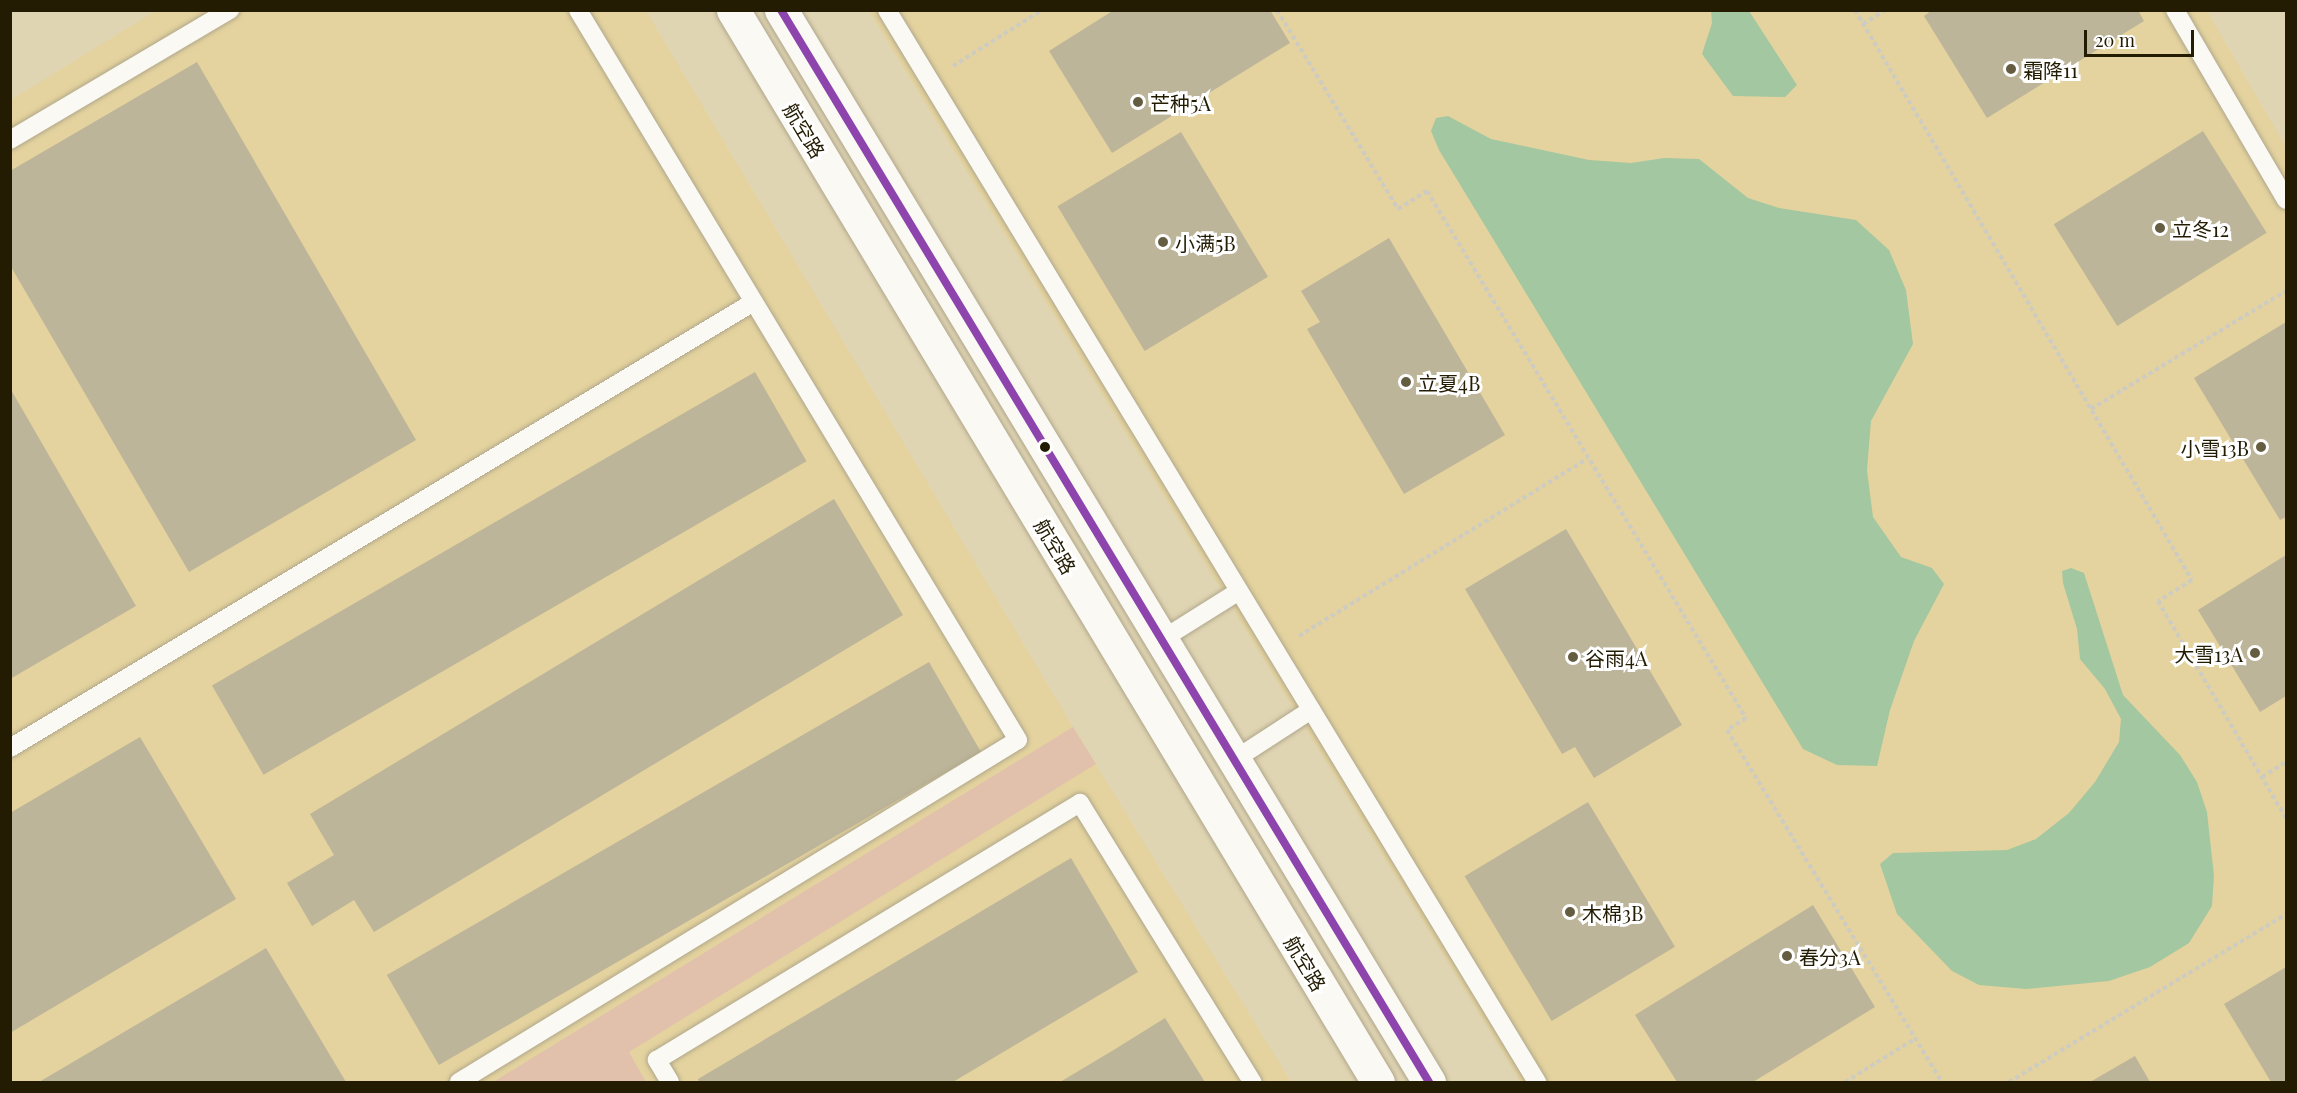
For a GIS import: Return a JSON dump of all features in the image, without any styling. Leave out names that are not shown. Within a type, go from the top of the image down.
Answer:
[{"type":"street","name":"航空路","points":[[733,10],[1378,1083]]},
{"type":"street","name":"航空路","points":[[781,10],[1429,1083]]},
{"type":"lane","points":[[10,140],[230,10]]},
{"type":"lane","points":[[459,1083],[1018,740],[752,303],[578,10]]},
{"type":"lane","points":[[887,10],[1537,1083]]},
{"type":"lane","points":[[2175,10],[2286,201]]},
{"type":"lane","points":[[10,748],[752,303]]},
{"type":"lane","points":[[1161,640],[1239,591]]},
{"type":"lane","points":[[1234,760],[1311,710]]},
{"type":"lane","points":[[670,1083],[657,1060],[1080,803],[1252,1083]]},
{"type":"path","points":[[929,81],[1042,10]]},
{"type":"path","points":[[1277,10],[1398,209],[1427,191],[1746,718],[1727,730],[1942,1083]]},
{"type":"path","points":[[1855,10],[2192,580],[2158,601],[2286,818]]},
{"type":"path","points":[[1863,24],[1885,10]]},
{"type":"path","points":[[2091,409],[2286,291]]},
{"type":"path","points":[[1275,651],[1588,458]]},
{"type":"path","points":[[2262,777],[2286,762]]},
{"type":"path","points":[[2009,1083],[2286,914]]},
{"type":"path","points":[[1845,1083],[1915,1039]]},
{"type":"shaded area","points":[[157,10],[646,11],[1073,727],[1291,1082],[11,1082],[11,100]]},
{"type":"shaded area","points":[[869,11],[2207,11],[2286,147],[2286,1082],[1521,1082]]},
{"type":"shaded area","points":[[1711,11],[1749,11],[1797,85],[1785,97],[1733,96],[1702,54],[1712,23]]},
{"type":"shaded area","points":[[1448,116],[1491,139],[1589,160],[1631,163],[1664,158],[1699,159],[1748,198],[1779,208],[1856,220],[1889,250],[1906,290],[1913,344],[1871,421],[1867,470],[1873,517],[1901,557],[1932,568],[1944,584],[1914,641],[1890,710],[1877,766],[1837,765],[1803,749],[1439,150],[1431,131],[1436,118]]},
{"type":"shaded area","points":[[2071,568],[2084,573],[2123,695],[2180,755],[2197,782],[2207,812],[2214,876],[2212,906],[2189,943],[2150,967],[2109,981],[2026,989],[1979,985],[1952,971],[1897,914],[1880,864],[1893,853],[2007,850],[2036,839],[2069,813],[2095,782],[2119,742],[2121,719],[2105,689],[2080,659],[2077,629],[2063,583],[2062,571]]},
{"type":"shaded area","points":[[1073,727],[1096,764],[629,1052],[646,1082],[493,1082]]},
{"type":"building","name":"芒种5A","points":[[1114,10],[1270,10],[1290,43],[1112,153],[1049,51]]},
{"type":"building","name":"霜降11","points":[[1932,10],[2138,10],[2144,21],[1987,118],[1924,16]]},
{"type":"building","points":[[197,62],[416,440],[189,572],[10,265],[10,171]]},
{"type":"building","name":"立冬12","points":[[2203,131],[2267,233],[2117,326],[2054,224]]},
{"type":"building","name":"小满5B","points":[[1181,132],[1268,277],[1145,351],[1058,206]]},
{"type":"building","name":"立夏4B","points":[[1389,238],[1505,435],[1404,494],[1307,329],[1320,322],[1301,291]]},
{"type":"building","name":"小雪13B","points":[[2286,322],[2286,517],[2280,520],[2194,378]]},
{"type":"building","points":[[755,372],[807,461],[264,775],[212,686]]},
{"type":"building","points":[[10,388],[136,606],[10,679]]},
{"type":"building","points":[[834,499],[903,615],[374,932],[354,900],[312,926],[287,883],[334,855],[310,814]]},
{"type":"building","name":"谷雨4A","points":[[1566,529],[1682,725],[1594,778],[1575,747],[1562,754],[1465,589]]},
{"type":"building","name":"大雪13A","points":[[2286,555],[2286,696],[2260,712],[2198,610]]},
{"type":"building","points":[[929,662],[981,752],[439,1065],[387,975]]},
{"type":"building","points":[[140,737],[236,899],[10,1033],[10,813]]},
{"type":"building","name":"木棉3B","points":[[1588,802],[1675,947],[1552,1021],[1465,876]]},
{"type":"building","points":[[1071,858],[1138,972],[953,1082],[699,1082],[698,1079]]},
{"type":"building","name":"春分3A","points":[[1813,905],[1875,1007],[1753,1082],[1677,1082],[1635,1015]]},
{"type":"building","points":[[266,948],[346,1082],[39,1082],[226,972]]},
{"type":"building","points":[[2286,967],[2286,1082],[2271,1082],[2224,1004]]},
{"type":"building","points":[[1165,1018],[1205,1082],[1060,1082],[1112,1051]]},
{"type":"building","points":[[2135,1056],[2150,1082],[2090,1082]]},
{"type":"transit line","points":[[781,10],[1429,1082]]},
{"type":"place","name":"霜降11","points":[[2011,69]]},
{"type":"place","name":"芒种5A","points":[[1138,102]]},
{"type":"place","name":"立冬12","points":[[2160,228]]},
{"type":"place","name":"小满5B","points":[[1163,242]]},
{"type":"place","name":"立夏4B","points":[[1406,382]]},
{"type":"place","name":"小雪13B","points":[[2261,447]]},
{"type":"place","name":"大雪13A","points":[[2255,653]]},
{"type":"place","name":"谷雨4A","points":[[1573,657]]},
{"type":"place","name":"木棉3B","points":[[1570,912]]},
{"type":"place","name":"春分3A","points":[[1787,956]]}]
